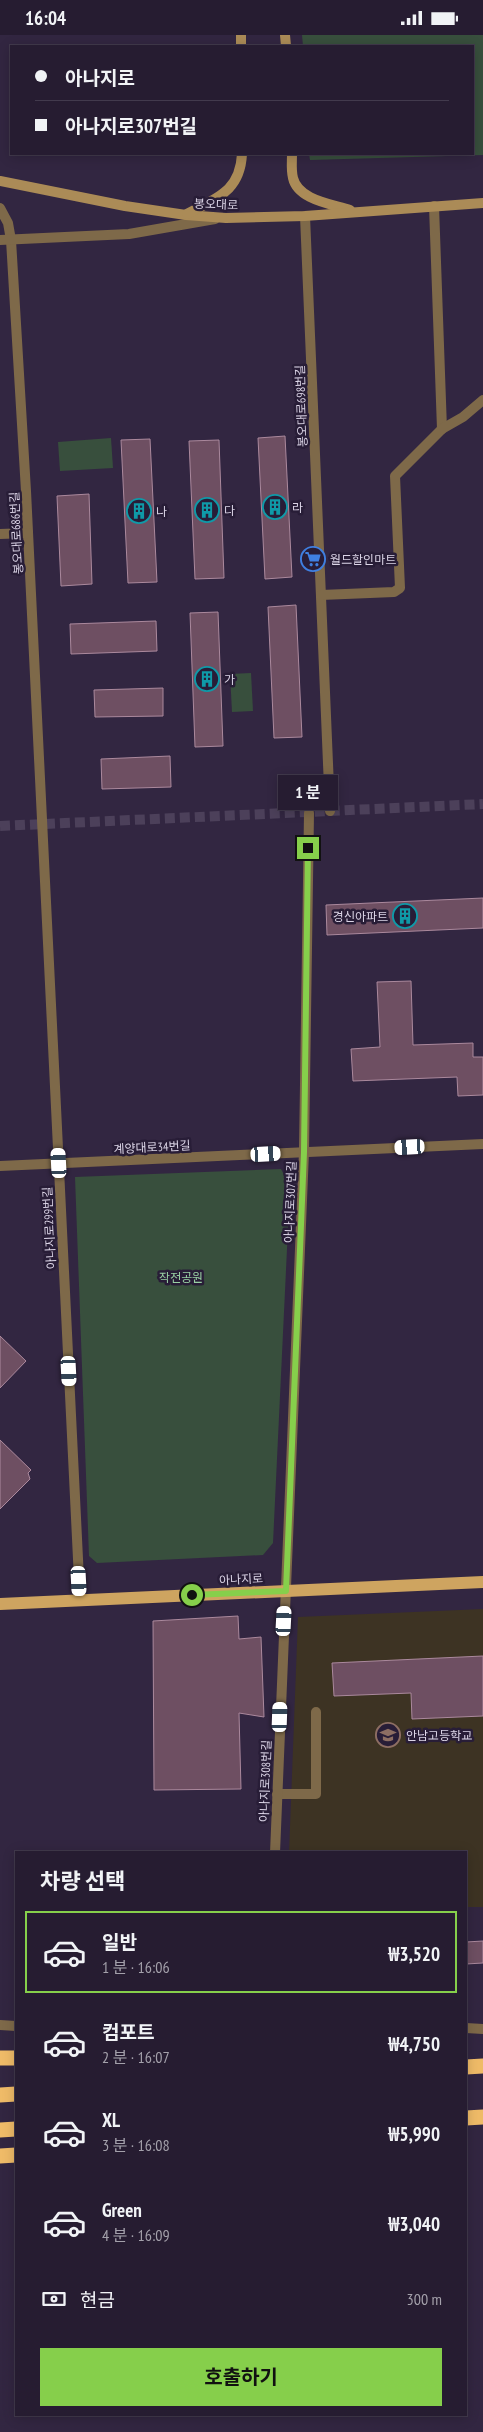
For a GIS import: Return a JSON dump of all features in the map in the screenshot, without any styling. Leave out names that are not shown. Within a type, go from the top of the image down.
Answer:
[{"type":"highway","points":[[0,2058],[15,2058]]},
{"type":"highway","points":[[467,2067],[483,2066]]},
{"type":"highway","points":[[0,2095],[15,2094]]},
{"type":"highway","points":[[467,2118],[483,2117]]},
{"type":"highway","points":[[0,2130],[15,2129]]},
{"type":"highway","points":[[0,2156],[15,2155]]},
{"type":"main road","points":[[186,215],[225,193],[236,183],[241,169],[242,155]]},
{"type":"main road","points":[[292,155],[293,180],[299,188],[312,199],[356,211]]},
{"type":"main road","name":"봉오대로","points":[[0,181],[125,206],[186,215],[226,218],[305,216],[483,203]]},
{"type":"main road","name":"아나지로","points":[[0,1604],[483,1582]]},
{"type":"street","points":[[434,206],[442,429]]},
{"type":"street","name":"봉오대로686번길","points":[[0,208],[8,223],[11,240],[43,825]]},
{"type":"street","name":"봉오대로698번길","points":[[305,216],[330,811]]},
{"type":"street","points":[[0,240],[129,234],[226,218]]},
{"type":"street","points":[[321,595],[394,593],[400,588],[395,476],[442,429],[463,417],[483,400]]},
{"type":"street","points":[[0,534],[28,533]]},
{"type":"street","name":"아나지로307번길","points":[[286,1591],[304,1152],[309,813]]},
{"type":"street","name":"아나지로299번길","points":[[43,825],[80,1600]]},
{"type":"street","name":"계양대로34번길","points":[[0,1166],[483,1144]]},
{"type":"street","name":"아나지로308번길","points":[[275,1851],[286,1591]]},
{"type":"street","points":[[277,1794],[316,1794],[316,1712]]},
{"type":"street","points":[[0,2025],[15,2026]]},
{"type":"street","points":[[467,2028],[483,2029]]},
{"type":"shaded area","name":"안남고등학교","points":[[483,1609],[483,1907],[467,1907],[467,1851],[289,1851],[298,1617]]},
{"type":"green space","points":[[302,35],[483,35],[483,155],[310,160],[309,155],[474,155],[474,45],[303,45]]},
{"type":"green space","points":[[111,438],[113,468],[60,471],[58,442]]},
{"type":"green space","points":[[251,673],[253,711],[232,712],[230,674]]},
{"type":"green space","name":"작전공원","points":[[281,1169],[290,1186],[273,1543],[263,1555],[97,1563],[89,1556],[75,1177]]},
{"type":"building","name":"라","points":[[285,436],[292,577],[265,579],[258,438]]},
{"type":"building","name":"나","points":[[150,439],[157,582],[128,583],[121,440]]},
{"type":"building","name":"다","points":[[219,440],[224,578],[195,579],[189,441]]},
{"type":"building","points":[[89,494],[92,584],[61,586],[57,496]]},
{"type":"building","points":[[296,605],[302,737],[274,738],[268,607]]},
{"type":"building","name":"가","points":[[218,612],[223,746],[195,747],[190,613]]},
{"type":"building","points":[[156,621],[157,651],[71,654],[70,624]]},
{"type":"building","points":[[163,688],[163,716],[95,717],[94,690]]},
{"type":"building","points":[[170,756],[171,787],[102,789],[101,759]]},
{"type":"building","name":"경신아파트","points":[[483,898],[483,928],[327,935],[326,905]]},
{"type":"building","points":[[411,981],[413,1045],[473,1043],[473,1057],[483,1057],[483,1095],[458,1096],[457,1077],[353,1081],[351,1049],[380,1047],[377,982]]},
{"type":"building","points":[[0,1336],[26,1361],[0,1388]]},
{"type":"building","points":[[0,1440],[31,1470],[28,1473],[30,1479],[0,1509]]},
{"type":"building","points":[[238,1616],[239,1639],[261,1637],[264,1717],[239,1713],[241,1789],[154,1790],[153,1621]]},
{"type":"building","points":[[483,1656],[483,1716],[412,1719],[411,1693],[334,1696],[332,1663]]},
{"type":"building","points":[[483,1941],[483,1963],[467,1964],[467,1942]]},
{"type":"tunnel","points":[[0,826],[483,804]]},
{"type":"place","name":"라","points":[[275,507]]},
{"type":"place","name":"다","points":[[207,510]]},
{"type":"place","name":"나","points":[[139,511]]},
{"type":"place","name":"월드할인마트","points":[[313,559]]},
{"type":"place","name":"가","points":[[207,679]]},
{"type":"place","name":"경신아파트","points":[[405,916]]},
{"type":"place","name":"안남고등학교","points":[[388,1735]]},
{"type":"route","points":[[192,1595],[286,1591],[304,1152],[308,848]]}]
